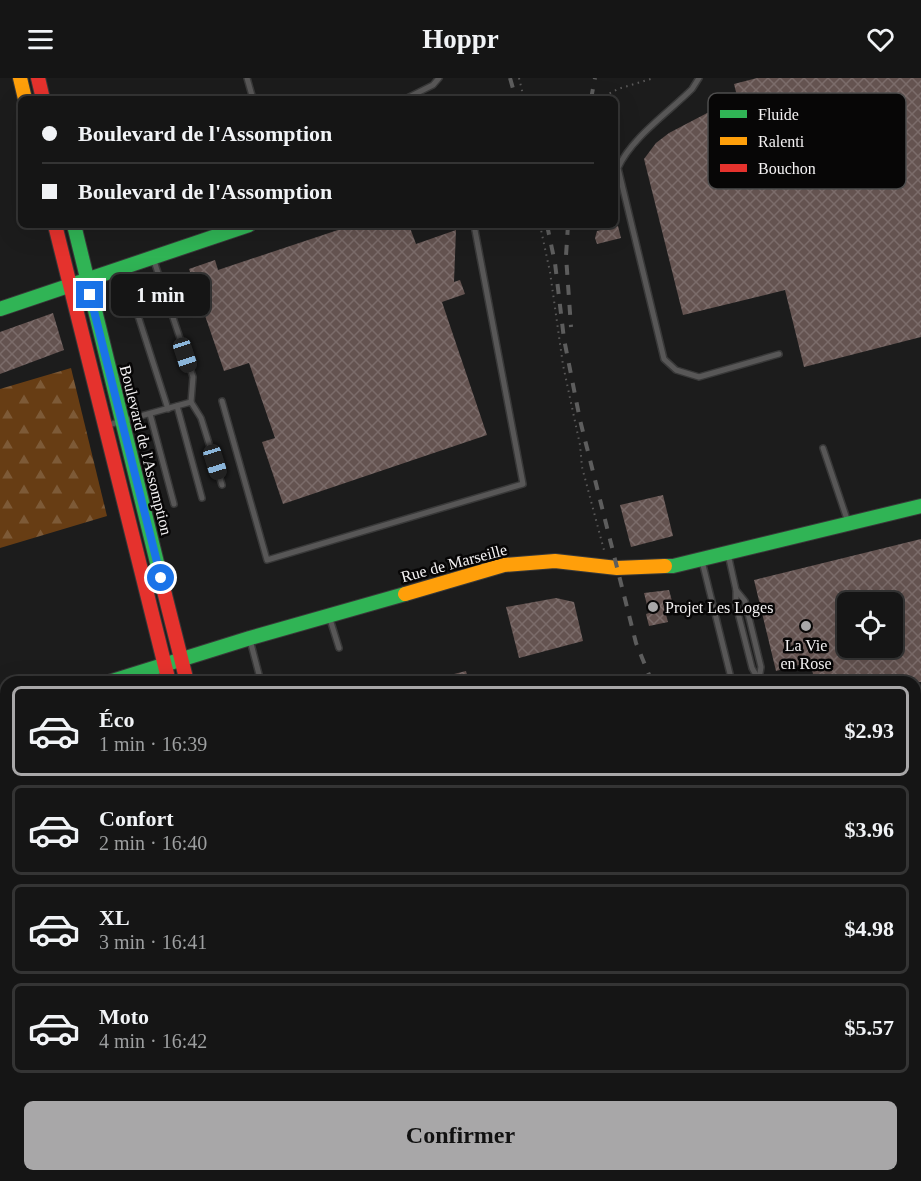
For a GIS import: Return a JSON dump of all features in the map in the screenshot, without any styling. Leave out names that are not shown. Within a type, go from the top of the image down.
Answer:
[{"type":"street","points":[[20,78],[24,96]]},
{"type":"street","points":[[38,78],[42,96]]},
{"type":"street","points":[[56,228],[167,676]]},
{"type":"street","name":"Boulevard de l'Assomption","points":[[75,228],[186,676]]},
{"type":"street","points":[[0,309],[236,228]]},
{"type":"street","name":"Rue de Marseille","points":[[127,676],[329,614],[504,565],[539,561],[569,561],[609,566],[655,567],[702,560],[921,506]]},
{"type":"lane","points":[[247,78],[252,96]]},
{"type":"lane","points":[[411,96],[433,85],[439,78]]},
{"type":"lane","points":[[699,78],[693,88],[636,140],[623,156],[618,168],[664,359],[676,370],[699,377],[779,354]]},
{"type":"lane","points":[[222,401],[267,560],[523,484],[475,228]]},
{"type":"lane","points":[[153,258],[193,377],[190,402],[201,418],[222,485]]},
{"type":"lane","points":[[163,287],[132,297],[168,409]]},
{"type":"lane","points":[[104,426],[190,402]]},
{"type":"lane","points":[[177,406],[202,498]]},
{"type":"lane","points":[[150,414],[174,504]]},
{"type":"lane","points":[[823,448],[848,523]]},
{"type":"lane","points":[[727,553],[736,590],[736,605],[752,668],[756,676]]},
{"type":"lane","points":[[702,560],[731,676]]},
{"type":"lane","points":[[736,590],[745,601],[761,667],[760,676]]},
{"type":"lane","points":[[329,614],[339,648]]},
{"type":"lane","points":[[250,638],[260,676]]},
{"type":"path","points":[[519,78],[523,96]]},
{"type":"path","points":[[605,96],[618,89],[654,78]]},
{"type":"path","points":[[541,228],[550,272],[562,365],[580,445],[582,467],[609,566]]},
{"type":"green space","points":[[71,368],[107,516],[0,548],[0,389]]},
{"type":"building","points":[[757,78],[921,78],[921,337],[804,367],[785,290],[683,315],[644,159],[656,143],[669,133],[708,113],[708,189],[906,189],[906,93],[736,93],[734,84]]},
{"type":"building","points":[[618,226],[621,238],[597,244],[595,238],[597,231],[618,228]]},
{"type":"building","points":[[344,228],[410,228],[416,244],[456,230],[454,282],[460,280],[465,294],[442,302],[487,435],[283,504],[262,442],[275,438],[249,363],[224,371],[189,269],[215,260],[218,270]]},
{"type":"building","points":[[53,313],[64,350],[0,374],[0,332]]},
{"type":"building","points":[[663,495],[673,536],[631,547],[620,505]]},
{"type":"building","name":"La Vie en Rose","points":[[921,539],[921,676],[814,676],[810,662],[776,671],[754,580]]},
{"type":"building","name":"Projet Les Loges","points":[[669,590],[672,601],[663,603],[668,622],[649,626],[646,614],[649,613],[644,593]]},
{"type":"building","points":[[556,598],[574,602],[583,641],[519,658],[506,607]]},
{"type":"building","points":[[466,671],[467,676],[446,676]]},
{"type":"railway","points":[[510,78],[515,96]]},
{"type":"railway","points":[[592,96],[595,78]]},
{"type":"railway","points":[[548,228],[555,263],[564,339],[580,420],[636,643],[650,676]]},
{"type":"railway","points":[[568,228],[566,256],[571,327]]},
{"type":"traffic: fast","points":[[75,228],[162,583]]},
{"type":"traffic: fast","points":[[0,309],[240,228]]},
{"type":"traffic: fast","points":[[665,566],[673,566],[921,506]]},
{"type":"traffic: fast","points":[[128,676],[250,638],[405,594]]},
{"type":"traffic: slow","points":[[20,78],[24,96]]},
{"type":"traffic: slow","points":[[405,594],[504,565],[555,561],[617,568],[665,566]]},
{"type":"traffic: jam","points":[[38,78],[42,96]]},
{"type":"traffic: jam","points":[[56,228],[168,676]]},
{"type":"traffic: jam","points":[[162,583],[185,676]]},
{"type":"place","name":"Projet Les Loges","points":[[653,607]]},
{"type":"place","name":"La Vie en Rose","points":[[806,626]]},
{"type":"route","points":[[90,295],[161,578]]}]
